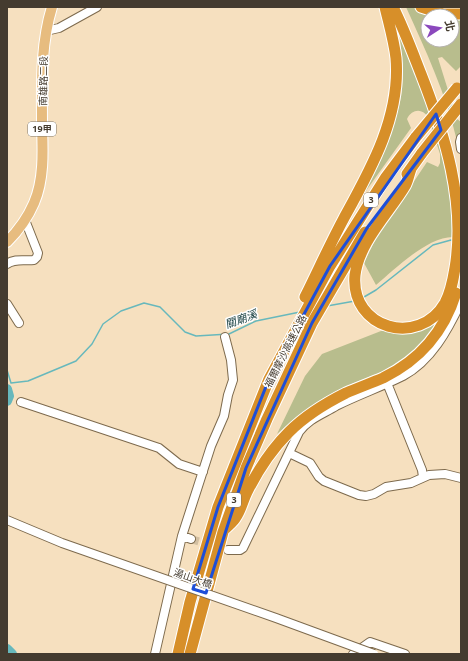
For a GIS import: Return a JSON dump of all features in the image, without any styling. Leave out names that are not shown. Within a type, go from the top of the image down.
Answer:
[{"type":"highway","points":[[326,265],[382,144],[388,124],[393,100],[396,58],[385,7]]},
{"type":"highway","points":[[393,7],[427,90],[445,144],[454,184],[458,229],[457,250],[451,290],[445,304],[428,321],[406,328],[396,328],[376,321],[369,316],[359,299],[356,288],[356,275],[362,254],[369,239],[405,185],[411,169]]},
{"type":"highway","points":[[399,7],[420,54],[442,114],[452,148],[461,195]]},
{"type":"highway","points":[[421,7],[443,14],[461,14]]},
{"type":"highway","name":"3","points":[[326,265],[386,177],[416,137],[459,85]]},
{"type":"highway","name":"福爾摩沙高速公路","points":[[190,654],[223,532],[249,461],[312,323],[367,228],[399,182],[411,169],[461,104]]},
{"type":"highway","name":"福爾摩沙高速公路","points":[[178,654],[190,602],[218,507],[280,353],[326,265]]},
{"type":"highway","points":[[223,532],[236,517],[246,494],[263,463],[290,431],[325,405],[346,393],[384,377],[410,361],[421,352],[434,337],[450,311],[461,270]]},
{"type":"main road","name":"南雄路二段","points":[[7,242],[14,236],[25,220],[34,202],[39,186],[41,164],[42,62],[46,31],[52,7]]},
{"type":"street","points":[[46,31],[59,28],[97,7]]},
{"type":"street","points":[[461,138],[461,149]]},
{"type":"street","points":[[7,264],[18,260],[34,260],[37,257],[38,253],[25,220]]},
{"type":"street","points":[[228,550],[240,550],[243,548],[303,426],[351,398],[409,372],[424,360],[436,345],[455,316],[461,302]]},
{"type":"street","points":[[7,304],[19,323]]},
{"type":"street","points":[[155,654],[182,536],[211,446],[224,416],[228,395],[233,380],[231,360],[225,337]]},
{"type":"street","points":[[387,383],[422,470],[423,477]]},
{"type":"street","points":[[21,402],[159,448],[179,464],[203,472]]},
{"type":"street","points":[[289,453],[310,463],[319,477],[324,481],[359,495],[366,496],[374,494],[386,487],[411,483],[429,475],[445,474],[461,478]]},
{"type":"street","name":"湯山大橋","points":[[7,520],[62,543],[374,654]]},
{"type":"street","points":[[182,536],[191,539]]},
{"type":"street","points":[[353,654],[370,642],[405,654]]},
{"type":"highlighted area","points":[[436,114],[441,130],[367,228],[312,323],[246,468],[206,593],[193,589],[218,507],[269,379],[330,266]]},
{"type":"green space","points":[[406,7],[420,8],[420,38]]},
{"type":"green space","points":[[461,17],[461,66],[456,71],[442,57],[438,58],[457,119],[461,122],[461,135],[457,141],[447,106],[424,48],[460,48]]},
{"type":"green space","points":[[399,32],[425,91],[451,185],[454,237],[444,238],[423,248],[412,255],[376,285],[364,263],[376,238],[427,162],[438,167],[440,163],[440,154],[428,117],[423,112],[414,112],[407,119],[411,128],[358,202],[377,166],[397,115],[402,93],[403,76]]},
{"type":"green space","points":[[446,313],[420,347],[411,355],[392,367],[349,385],[322,399],[277,434],[305,376],[322,354],[381,331],[406,331]]},
{"type":"waterway","name":"關廟溪","points":[[364,297],[376,290],[433,245],[451,240],[453,241]]},
{"type":"waterway","name":"關廟溪","points":[[327,306],[355,301]]},
{"type":"waterway","name":"關廟溪","points":[[7,370],[11,383],[28,381],[76,361],[92,344],[103,324],[121,311],[144,303],[160,307],[185,332],[196,336],[229,334],[256,321],[300,312]]},
{"type":"waterway","points":[[7,389],[9,396],[7,401]]},
{"type":"waterway","points":[[7,649],[12,654]]},
{"type":"tunnel","points":[[191,539],[211,545]]}]
